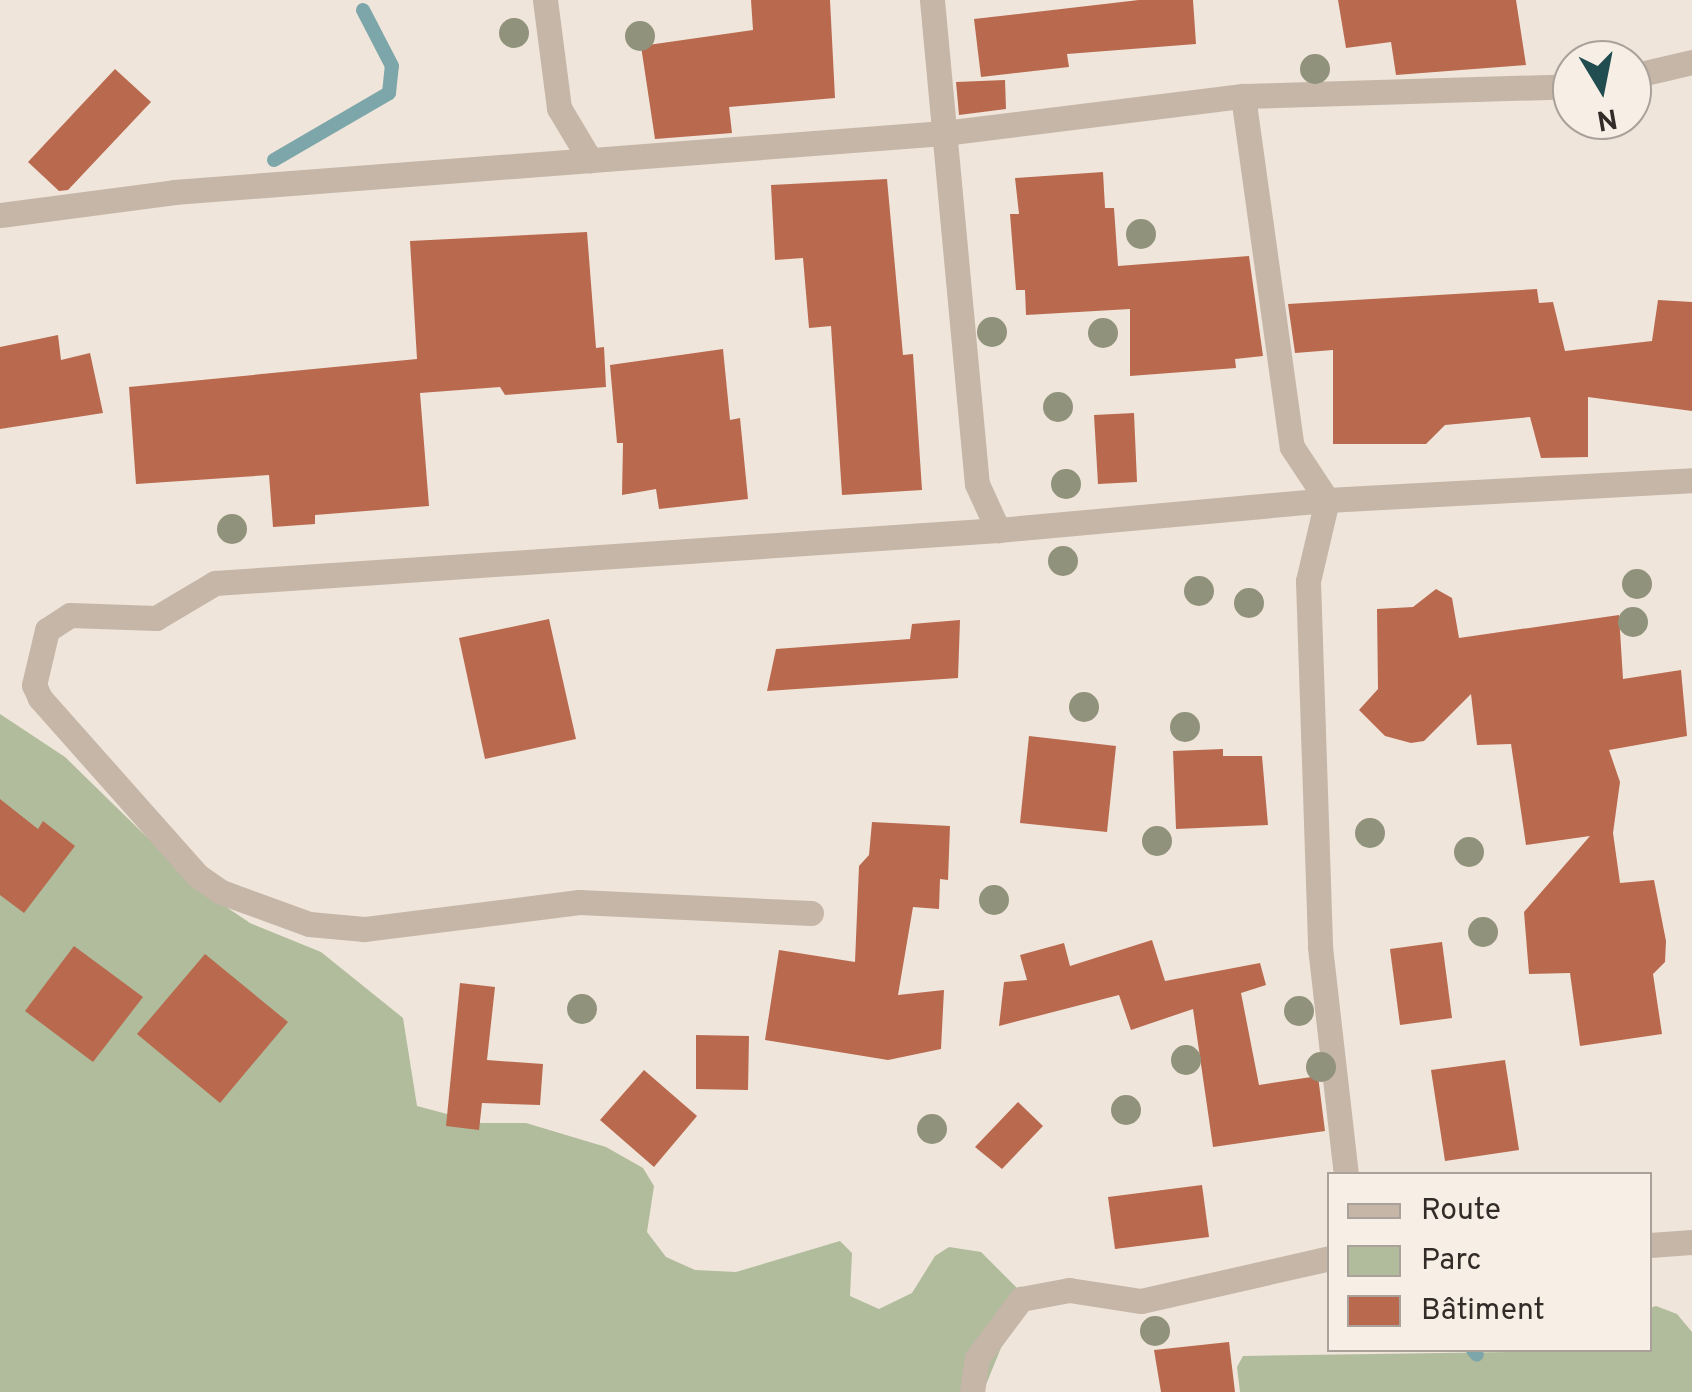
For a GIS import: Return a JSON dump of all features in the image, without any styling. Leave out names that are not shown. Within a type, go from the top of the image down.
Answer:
[{"type":"street","points":[[545,0],[559,108],[590,160]]},
{"type":"street","points":[[932,0],[977,484],[998,530]]},
{"type":"street","points":[[1652,71],[1692,62]]},
{"type":"street","points":[[0,215],[174,192],[944,133],[1243,96],[1552,87]]},
{"type":"street","points":[[1243,96],[1292,446],[1327,500],[1308,601],[1320,947],[1346,1172]]},
{"type":"street","points":[[811,913],[579,902],[364,929],[309,924],[238,898],[197,875],[40,698],[34,686],[48,630],[70,615],[156,618],[215,583],[998,530],[1327,500],[1692,480]]},
{"type":"street","points":[[1652,1244],[1692,1242]]},
{"type":"street","points":[[972,1392],[977,1358],[1021,1299],[1069,1290],[1141,1301],[1327,1259]]},
{"type":"green space","points":[[0,714],[65,757],[201,890],[250,923],[321,952],[403,1018],[417,1106],[481,1123],[526,1123],[606,1147],[643,1168],[654,1186],[647,1232],[666,1257],[695,1270],[736,1272],[840,1241],[852,1253],[850,1296],[879,1309],[912,1293],[935,1256],[949,1247],[981,1252],[1018,1289],[1018,1306],[983,1392],[0,1392]]},
{"type":"green space","points":[[1652,1307],[1677,1314],[1692,1332],[1692,1392],[1240,1392],[1237,1367],[1243,1356],[1652,1352]]},
{"type":"building","points":[[751,0],[830,0],[835,98],[729,107],[732,133],[655,139],[641,46],[753,30]]},
{"type":"building","points":[[1139,0],[1193,0],[1196,44],[1067,54],[1069,67],[981,77],[974,19]]},
{"type":"building","points":[[1338,0],[1516,0],[1526,65],[1396,75],[1391,42],[1346,48]]},
{"type":"building","points":[[115,69],[151,102],[68,190],[59,191],[28,162]]},
{"type":"building","points":[[1005,80],[1006,109],[959,115],[956,82]]},
{"type":"building","points":[[1103,172],[1105,208],[1114,208],[1118,266],[1249,256],[1263,356],[1235,359],[1236,368],[1130,376],[1130,309],[1026,315],[1025,290],[1016,290],[1010,214],[1019,214],[1015,178]]},
{"type":"building","points":[[887,179],[903,355],[913,354],[922,490],[842,495],[831,326],[809,328],[803,258],[775,260],[771,185]]},
{"type":"building","points":[[587,232],[596,348],[604,347],[606,387],[505,395],[500,387],[420,393],[429,506],[315,515],[315,524],[273,527],[269,475],[136,484],[129,387],[417,359],[410,241]]},
{"type":"building","points":[[1537,289],[1539,303],[1553,302],[1565,351],[1652,341],[1658,300],[1692,302],[1692,411],[1588,397],[1588,457],[1541,458],[1530,417],[1445,425],[1426,444],[1333,444],[1333,350],[1295,353],[1288,304]]},
{"type":"building","points":[[58,335],[61,360],[90,353],[103,413],[0,429],[0,347]]},
{"type":"building","points":[[723,349],[730,420],[740,418],[748,499],[659,509],[656,489],[622,495],[623,443],[617,443],[610,365]]},
{"type":"building","points":[[1134,413],[1137,482],[1098,484],[1094,415]]},
{"type":"building","points":[[1436,589],[1452,598],[1459,638],[1619,615],[1623,679],[1681,670],[1687,736],[1609,750],[1620,782],[1613,833],[1620,883],[1654,880],[1666,941],[1665,962],[1653,974],[1662,1034],[1580,1046],[1570,973],[1529,974],[1524,912],[1590,836],[1526,845],[1511,744],[1477,745],[1471,694],[1424,741],[1411,743],[1385,736],[1359,710],[1378,689],[1377,609],[1413,607]]},
{"type":"building","points":[[549,619],[576,739],[485,759],[459,638]]},
{"type":"building","points":[[960,620],[958,678],[767,691],[776,649],[910,639],[912,624]]},
{"type":"building","points":[[1029,736],[1116,746],[1107,832],[1020,823]]},
{"type":"building","points":[[1223,749],[1223,756],[1262,756],[1268,825],[1176,829],[1173,751]]},
{"type":"building","points":[[0,799],[38,829],[43,821],[75,846],[24,913],[0,895]]},
{"type":"building","points":[[872,822],[950,826],[948,880],[940,879],[939,909],[913,907],[898,995],[944,990],[941,1049],[888,1060],[765,1040],[779,950],[855,962],[859,866],[869,855]]},
{"type":"building","points":[[1152,940],[1165,981],[1260,963],[1266,985],[1241,993],[1259,1085],[1318,1076],[1325,1131],[1213,1147],[1193,1009],[1131,1030],[1119,995],[999,1026],[1004,982],[1027,980],[1020,955],[1064,943],[1070,966]]},
{"type":"building","points":[[1442,942],[1452,1018],[1400,1025],[1390,949]]},
{"type":"building","points":[[74,946],[143,997],[93,1062],[25,1011]]},
{"type":"building","points":[[205,954],[288,1022],[220,1103],[137,1034]]},
{"type":"building","points":[[460,983],[495,987],[487,1060],[543,1064],[540,1105],[482,1103],[479,1130],[446,1126]]},
{"type":"building","points":[[696,1035],[749,1036],[748,1090],[696,1089]]},
{"type":"building","points":[[1505,1060],[1519,1150],[1445,1161],[1431,1070]]},
{"type":"building","points":[[644,1070],[697,1116],[654,1167],[600,1120]]},
{"type":"building","points":[[1018,1102],[1043,1126],[1002,1169],[975,1147]]},
{"type":"building","points":[[1202,1185],[1209,1237],[1115,1249],[1108,1197]]},
{"type":"building","points":[[1229,1342],[1235,1392],[1161,1392],[1154,1350]]},
{"type":"waterway","points":[[274,160],[389,93],[392,66],[363,10]]}]
